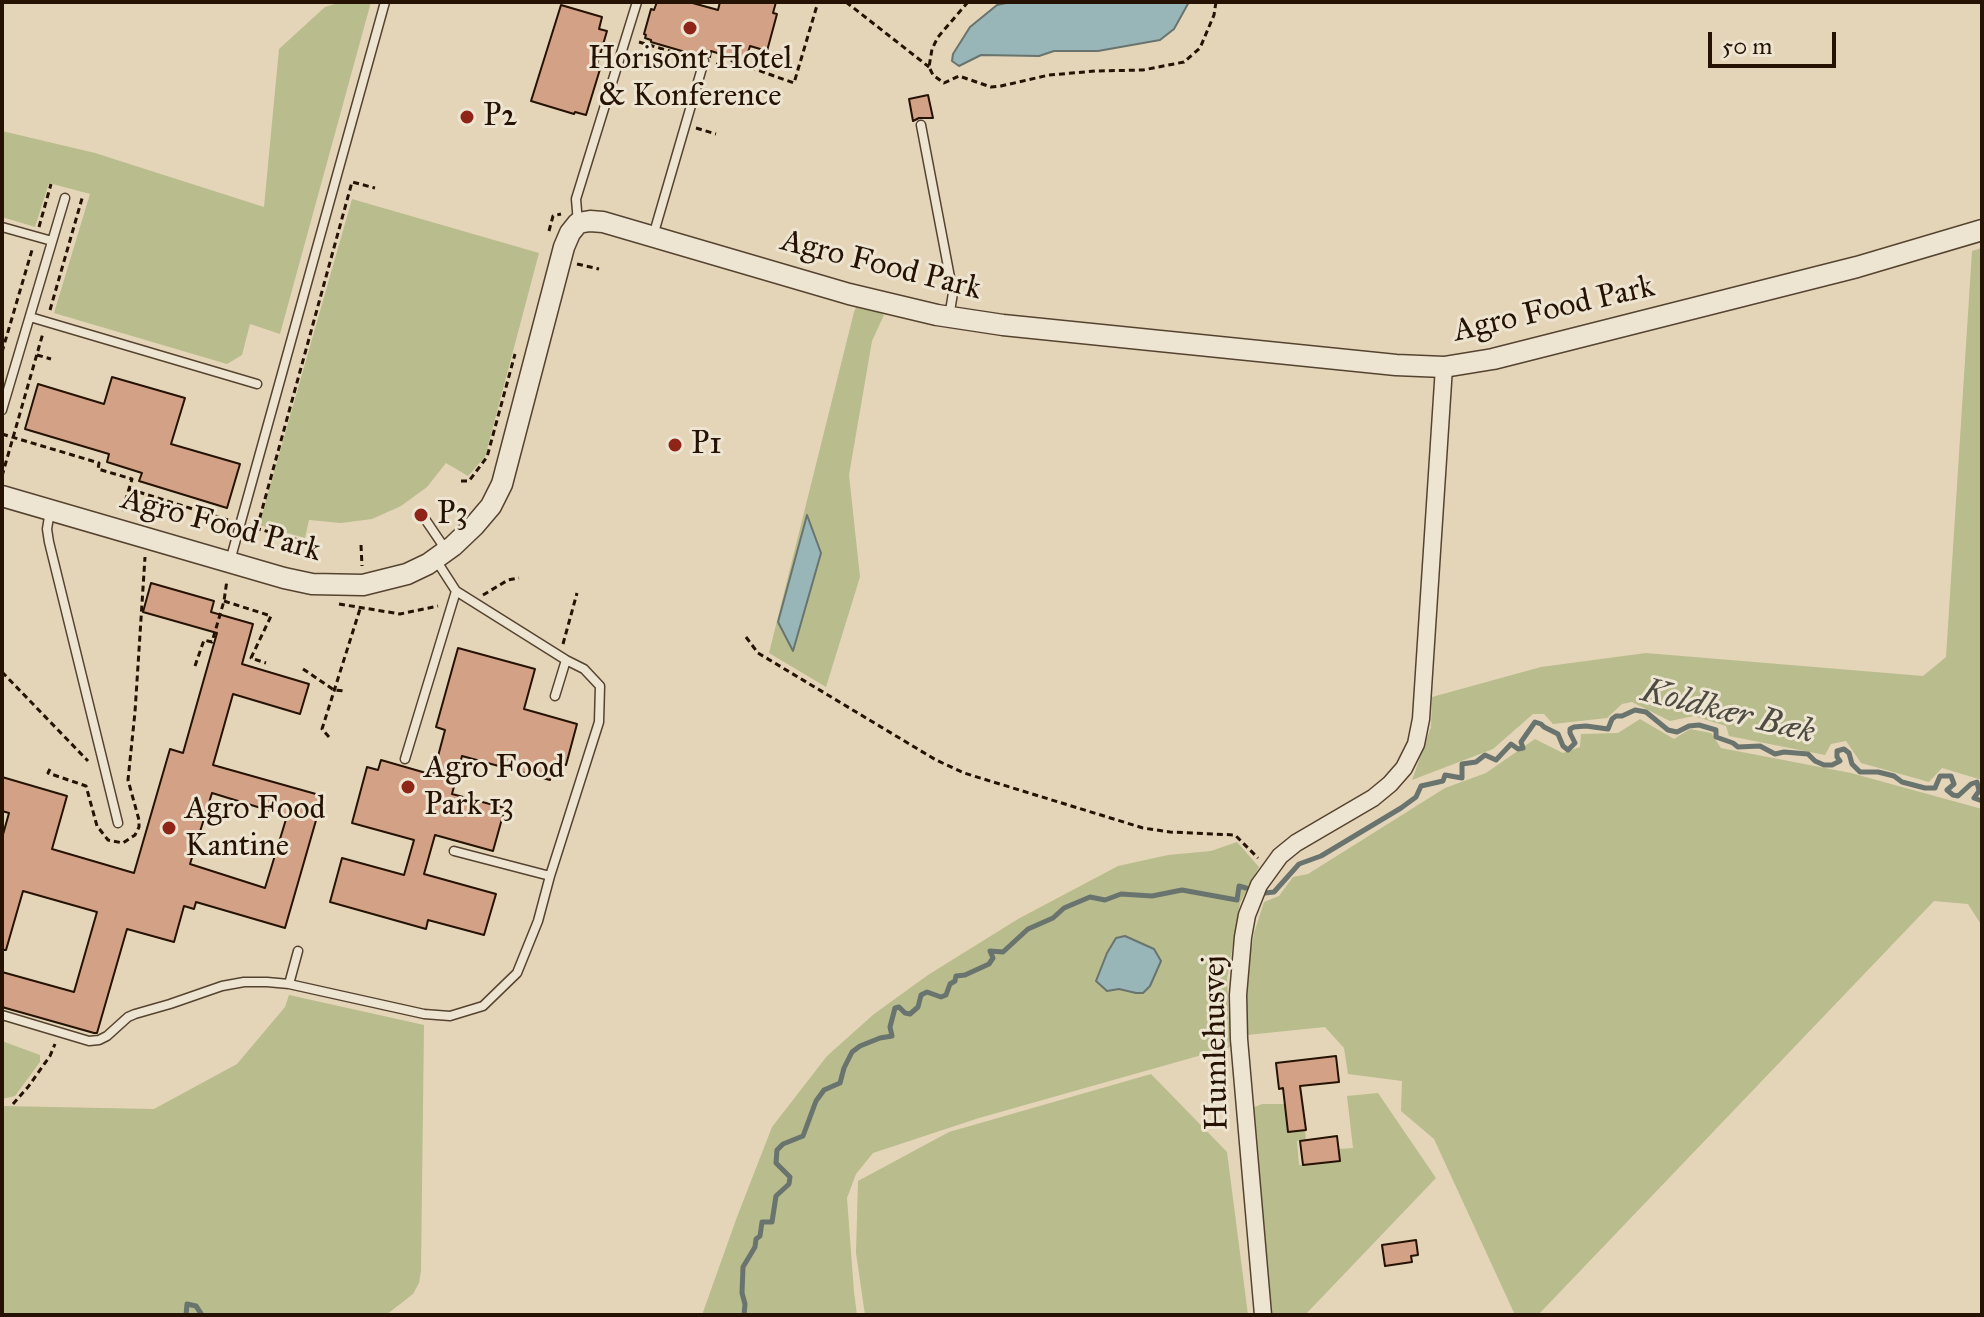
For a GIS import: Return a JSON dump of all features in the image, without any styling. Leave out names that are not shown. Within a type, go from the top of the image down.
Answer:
[{"type":"street","name":"Agro Food Park","points":[[2,496],[312,584],[363,585],[407,574],[441,555],[491,506],[502,484],[564,247],[578,223],[590,221],[603,222],[849,294],[949,317],[1018,327],[1396,365],[1444,367],[1493,359],[1812,278],[1982,230]]},
{"type":"street","name":"Humlehusvej","points":[[1263,1315],[1239,1039],[1238,995],[1247,915],[1259,885],[1280,856],[1296,843],[1373,798],[1390,784],[1404,768],[1416,744],[1421,719],[1444,367]]},
{"type":"lane","points":[[230,562],[385,2]]},
{"type":"lane","points":[[578,223],[576,199],[637,2]]},
{"type":"lane","points":[[653,237],[704,61]]},
{"type":"lane","points":[[921,125],[953,293],[949,317]]},
{"type":"lane","points":[[2,410],[65,198]]},
{"type":"lane","points":[[2,227],[52,241]]},
{"type":"lane","points":[[30,317],[257,384]]},
{"type":"lane","points":[[50,510],[47,529],[49,542],[118,823]]},
{"type":"lane","points":[[2,1015],[89,1041],[99,1040],[135,1014],[222,986],[267,982],[289,984],[424,1014],[450,1016],[483,1006],[517,973],[538,921],[599,722],[600,686],[584,669],[456,591],[425,519]]},
{"type":"lane","points":[[405,759],[456,591]]},
{"type":"lane","points":[[555,696],[563,658]]},
{"type":"lane","points":[[454,851],[550,876]]},
{"type":"lane","points":[[289,984],[298,951]]},
{"type":"path","points":[[625,38],[729,68],[732,61],[794,83],[818,2]]},
{"type":"path","points":[[846,2],[929,67],[933,75],[944,83],[959,76],[991,87],[1049,75],[1143,70],[1184,62],[1200,48],[1208,34],[1216,2]]},
{"type":"path","points":[[929,67],[938,37],[968,2]]},
{"type":"path","points":[[658,60],[662,49]]},
{"type":"path","points":[[685,124],[716,134]]},
{"type":"path","points":[[257,528],[352,182],[375,188]]},
{"type":"path","points":[[2,352],[51,184]]},
{"type":"path","points":[[37,355],[51,359]]},
{"type":"path","points":[[2,434],[99,463],[98,469],[132,479],[123,509]]},
{"type":"path","points":[[129,489],[170,502]]},
{"type":"path","points":[[90,777],[86,786],[97,826],[103,836],[117,843],[131,839],[139,827],[128,780],[149,539]]},
{"type":"path","points":[[472,602],[508,580],[519,578]]},
{"type":"path","points":[[329,737],[322,729],[360,607],[363,585]]},
{"type":"path","points":[[563,658],[577,593]]},
{"type":"path","points":[[195,666],[204,640],[212,642],[224,601],[271,616],[251,658],[266,663]]},
{"type":"path","points":[[331,602],[400,614],[452,604]]},
{"type":"path","points":[[746,637],[758,653],[936,760],[964,773],[1143,828],[1235,835],[1270,869]]},
{"type":"path","points":[[350,642],[356,644]]},
{"type":"path","points":[[303,669],[334,690],[344,691]]},
{"type":"path","points":[[2,672],[95,768]]},
{"type":"path","points":[[50,769],[48,773],[86,786]]},
{"type":"path","points":[[13,1104],[50,1056],[59,1033]]},
{"type":"green space","points":[[342,2],[371,2],[280,334],[250,324],[242,355],[227,364],[54,313],[90,194],[49,183],[35,227],[2,217],[2,131],[95,153],[264,207],[279,49],[325,7]]},
{"type":"green space","points":[[352,199],[539,253],[485,457],[468,476],[446,463],[427,487],[401,506],[372,519],[341,523],[309,520],[305,538],[259,525]]},
{"type":"green space","points":[[1982,248],[1982,780],[1942,768],[1929,782],[1861,763],[1846,741],[1831,744],[1825,755],[1729,736],[1726,726],[1694,716],[1670,721],[1632,702],[1622,704],[1607,718],[1553,724],[1544,714],[1533,714],[1493,749],[1412,780],[1431,727],[1432,697],[1541,667],[1646,653],[1923,676],[1946,657],[1972,251]]},
{"type":"green space","points":[[857,305],[884,315],[872,341],[849,475],[860,577],[826,687],[769,653]]},
{"type":"green space","points":[[1640,719],[1674,739],[1690,729],[1711,733],[1721,748],[1851,773],[1982,809],[1982,926],[1968,904],[1934,901],[1538,1315],[1515,1315],[1434,1139],[1401,1111],[1402,1081],[1348,1074],[1344,1048],[1325,1027],[1247,1035],[1246,980],[1254,933],[1264,902],[1279,896],[1293,877],[1308,874],[1445,788],[1486,773],[1535,739],[1563,753],[1580,747],[1581,734],[1618,733]]},
{"type":"green space","points":[[1237,842],[1259,867],[1240,903],[1227,979],[1230,1047],[979,1118],[873,1153],[856,1174],[847,1198],[857,1315],[702,1315],[772,1127],[827,1056],[874,1014],[928,975],[1018,919],[1118,866],[1168,855],[1211,851]]},
{"type":"green space","points":[[289,995],[424,1025],[421,1271],[413,1294],[386,1315],[2,1315],[2,1106],[154,1109],[237,1064],[285,1007]]},
{"type":"green space","points":[[2,1041],[40,1055],[40,1062],[15,1096],[2,1099]]},
{"type":"green space","points":[[1151,1074],[1227,1152],[1248,1315],[865,1315],[856,1253],[858,1181],[949,1132]]},
{"type":"green space","points":[[1378,1093],[1436,1178],[1305,1315],[1272,1315],[1250,1109],[1262,1104],[1285,1104],[1288,1132],[1305,1130],[1306,1140],[1297,1141],[1299,1165],[1339,1161],[1339,1149],[1353,1148],[1347,1096]]},
{"type":"water","points":[[1011,2],[1189,2],[1174,29],[1160,40],[1098,51],[1054,51],[1039,56],[981,55],[959,66],[952,61],[970,27],[997,5]]},
{"type":"water","points":[[807,515],[821,553],[793,651],[778,622]]},
{"type":"water","points":[[1125,936],[1154,949],[1161,961],[1150,986],[1143,993],[1119,989],[1107,991],[1096,981],[1116,938]]},
{"type":"building","points":[[657,2],[689,2],[718,10],[720,2],[776,2],[773,13],[777,14],[767,51],[750,46],[745,62],[711,51],[710,57],[705,54],[699,56],[645,38],[651,9],[654,10]]},
{"type":"building","points":[[561,5],[602,17],[599,29],[607,31],[597,65],[601,66],[586,115],[531,101]]},
{"type":"building","points":[[928,95],[933,118],[913,121],[909,99]]},
{"type":"building","points":[[112,377],[185,398],[171,444],[240,464],[227,508],[139,481],[142,473],[107,462],[109,454],[25,429],[38,384],[104,404]]},
{"type":"building","points":[[151,583],[214,601],[211,612],[253,624],[242,664],[309,684],[300,714],[233,694],[213,765],[323,796],[285,928],[196,902],[194,909],[184,906],[174,942],[127,929],[97,1033],[94,1033],[2,1007],[2,972],[74,992],[97,912],[23,891],[6,950],[2,950],[2,838],[9,813],[2,811],[2,777],[67,796],[52,849],[134,873],[170,749],[183,753],[217,633],[143,612]],"holes":[[[212,793],[287,816],[265,888],[190,864]]]},
{"type":"building","name":"Agro Food Park 13","points":[[458,648],[535,669],[524,709],[577,724],[566,765],[555,762],[550,780],[462,756],[452,794],[505,808],[493,851],[435,835],[424,874],[496,894],[484,935],[428,920],[426,929],[330,902],[342,858],[404,875],[414,840],[352,823],[367,767],[378,770],[381,760],[433,775],[445,730],[436,727]]},
{"type":"building","points":[[1336,1056],[1339,1082],[1300,1086],[1306,1130],[1288,1132],[1283,1088],[1279,1089],[1276,1063]]},
{"type":"building","points":[[1337,1136],[1340,1161],[1303,1165],[1300,1141]]},
{"type":"building","points":[[1416,1240],[1418,1255],[1411,1256],[1412,1262],[1385,1266],[1382,1245]]},
{"type":"waterway","name":"Koldkær Bæk","points":[[1265,893],[1274,892],[1299,864],[1321,856],[1401,808],[1416,797],[1421,786],[1443,781],[1445,775],[1462,778],[1462,764],[1476,762],[1485,755],[1496,760],[1511,744],[1518,749],[1523,748],[1521,742],[1535,722],[1558,734],[1568,750],[1575,743],[1570,729],[1586,726],[1608,729],[1616,716],[1635,710],[1646,712],[1668,730],[1677,732],[1699,725],[1716,730],[1716,737],[1738,747],[1760,746],[1775,754],[1808,754],[1824,765],[1840,761],[1837,751],[1844,749],[1860,772],[1878,772],[1925,788],[1935,788],[1940,776],[1951,776],[1954,784],[1947,790],[1953,795],[1958,796],[1977,782],[1979,791],[1974,798],[1982,801]]},
{"type":"waterway","name":"Koldkær Bæk","points":[[744,1315],[743,1267],[760,1236],[762,1222],[772,1222],[776,1196],[789,1184],[790,1177],[776,1163],[777,1150],[783,1144],[803,1136],[816,1101],[824,1090],[840,1083],[852,1052],[860,1046],[892,1036],[890,1027],[895,1008],[899,1007],[910,1014],[918,1007],[921,995],[927,992],[941,997],[946,995],[956,976],[989,964],[993,958],[990,951],[1003,952],[1028,929],[1090,897],[1105,900],[1121,894],[1152,896],[1182,890],[1237,900],[1239,886],[1246,888]]},
{"type":"waterway","name":"Koldkær Bæk","points":[[186,1315],[187,1304],[196,1306],[202,1315]]},
{"type":"place","name":"Horisont Hotel & Konference","points":[[690,28]]},
{"type":"place","name":"P2","points":[[467,117]]},
{"type":"place","name":"P1","points":[[675,445]]},
{"type":"place","name":"P3","points":[[421,515]]},
{"type":"place","name":"Agro Food Park 13","points":[[408,787]]},
{"type":"place","name":"Agro Food Kantine","points":[[169,828]]}]
